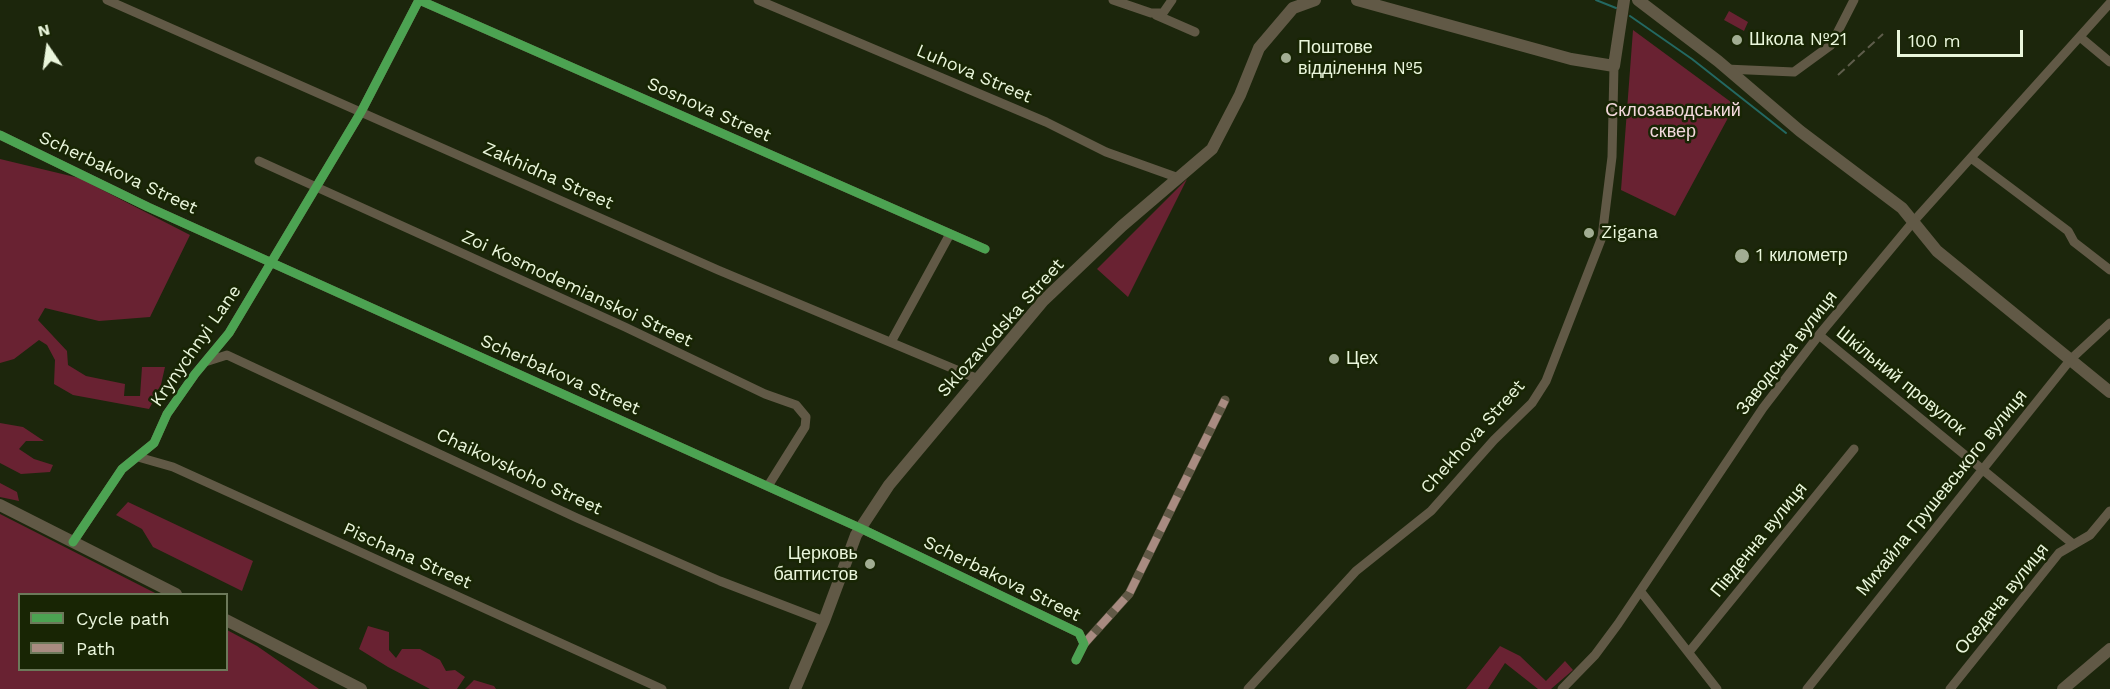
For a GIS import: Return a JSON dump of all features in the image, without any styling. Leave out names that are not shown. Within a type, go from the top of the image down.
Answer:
[{"type":"street","name":"Zakhidna Street","points":[[107,0],[718,270],[978,379]]},
{"type":"street","name":"Krynychnyi Lane","points":[[73,542],[122,469],[154,443],[167,414],[203,363],[228,333],[317,188],[361,111],[419,0]]},
{"type":"street","name":"Sosnova Street","points":[[419,0],[986,249]]},
{"type":"street","name":"Luhova Street","points":[[758,0],[1046,122],[1106,152],[1176,177]]},
{"type":"street","points":[[1113,0],[1195,32]]},
{"type":"street","points":[[1150,13],[1163,13],[1172,0]]},
{"type":"street","points":[[1357,0],[1548,54],[1614,66]]},
{"type":"street","name":"Chekhova Street","points":[[1248,689],[1356,571],[1431,511],[1494,440],[1532,403],[1546,381],[1602,237],[1612,157],[1614,66],[1624,0]]},
{"type":"street","points":[[1638,0],[1800,131],[1902,208],[1937,251],[2072,358],[2110,392]]},
{"type":"street","points":[[1726,69],[1794,72],[1831,45],[1854,0]]},
{"type":"street","name":"Sklozavodska Street","points":[[795,689],[860,528],[889,485],[1044,302],[1176,177],[1212,149],[1240,95],[1259,48],[1293,8],[1308,1]]},
{"type":"street","name":"Заводська вулиця","points":[[1562,689],[1595,655],[1641,592],[1763,408],[1819,335],[1913,222],[2110,3]]},
{"type":"street","points":[[2080,37],[2110,62]]},
{"type":"street","name":"Scherbakova Street","points":[[0,135],[147,207],[860,528],[1079,633],[1084,644],[1076,660]]},
{"type":"street","points":[[1971,158],[2068,231],[2074,243],[2110,270]]},
{"type":"street","name":"Zoi Kosmodemianskoi Street","points":[[259,161],[625,327],[765,394],[796,405],[806,417],[805,427],[768,486]]},
{"type":"street","points":[[891,342],[950,234]]},
{"type":"street","name":"Михайла Грушевського вулиця","points":[[1807,689],[2072,358],[2110,323]]},
{"type":"street","points":[[203,363],[227,355],[224,345],[228,333]]},
{"type":"street","name":"Шкільний провулок","points":[[1819,335],[2073,544]]},
{"type":"street","name":"Chaikovskoho Street","points":[[227,355],[587,522],[720,581],[824,621]]},
{"type":"street","points":[[1084,644],[1129,594],[1225,400]]},
{"type":"street","points":[[154,443],[159,463]]},
{"type":"street","name":"Південна вулиця","points":[[1689,652],[1854,449]]},
{"type":"street","name":"Pischana Street","points":[[138,457],[184,472],[662,689]]},
{"type":"street","points":[[0,506],[174,593]]},
{"type":"street","name":"Оседача вулиця","points":[[1950,689],[2059,553],[2090,536],[2110,511]]},
{"type":"street","points":[[1641,592],[1717,689]]},
{"type":"street","points":[[228,621],[361,689]]},
{"type":"street","points":[[2064,689],[2110,649]]},
{"type":"green space","points":[[1729,11],[1748,22],[1744,31],[1724,20]]},
{"type":"green space","name":"Склозаводський сквер","points":[[1633,30],[1735,105],[1675,216],[1621,190]]},
{"type":"green space","points":[[0,159],[79,178],[190,235],[150,317],[99,321],[45,308],[38,320],[67,351],[68,365],[86,376],[125,384],[124,396],[140,396],[142,367],[165,367],[160,389],[149,409],[73,395],[54,384],[55,360],[47,345],[39,340],[14,359],[0,363]]},
{"type":"green space","points":[[1187,179],[1128,297],[1097,269]]},
{"type":"green space","points":[[0,423],[23,427],[44,441],[26,441],[19,449],[34,459],[53,465],[50,472],[21,474],[0,463]]},
{"type":"green space","points":[[0,483],[17,492],[19,501],[0,497]]},
{"type":"green space","points":[[128,502],[253,561],[242,591],[153,547],[142,529],[116,515]]},
{"type":"green space","points":[[0,514],[155,593],[18,593],[18,671],[228,671],[228,631],[257,646],[319,689],[0,689]]},
{"type":"green space","points":[[368,626],[389,632],[389,650],[396,658],[402,649],[420,649],[440,660],[446,671],[455,670],[465,677],[457,689],[430,689],[388,667],[359,649]]},
{"type":"green space","points":[[1500,646],[1520,656],[1546,681],[1565,661],[1573,670],[1551,689],[1538,689],[1505,663],[1488,689],[1466,689]]},
{"type":"green space","points":[[474,680],[494,686],[496,689],[465,689]]},
{"type":"waterway","points":[[1596,0],[1616,8]]},
{"type":"waterway","points":[[1630,16],[1692,59],[1786,133]]},
{"type":"railway","points":[[1838,75],[1883,34]]},
{"type":"marked path","points":[[1084,644],[1129,594],[1225,400]]},
{"type":"cycle path","points":[[73,542],[122,469],[154,443],[167,414],[195,374],[229,333],[361,112],[419,0],[985,249]]},
{"type":"cycle path","points":[[0,135],[148,207],[860,528],[1079,633],[1084,644],[1076,660]]},
{"type":"place","name":"Школа №21","points":[[1737,40]]},
{"type":"place","name":"Поштове відділення №5","points":[[1286,58]]},
{"type":"place","name":"Zigana","points":[[1589,233]]},
{"type":"place","name":"1 километр","points":[[1742,256]]},
{"type":"place","name":"Цех","points":[[1334,359]]},
{"type":"place","name":"Церковь баптистов","points":[[870,564]]}]
